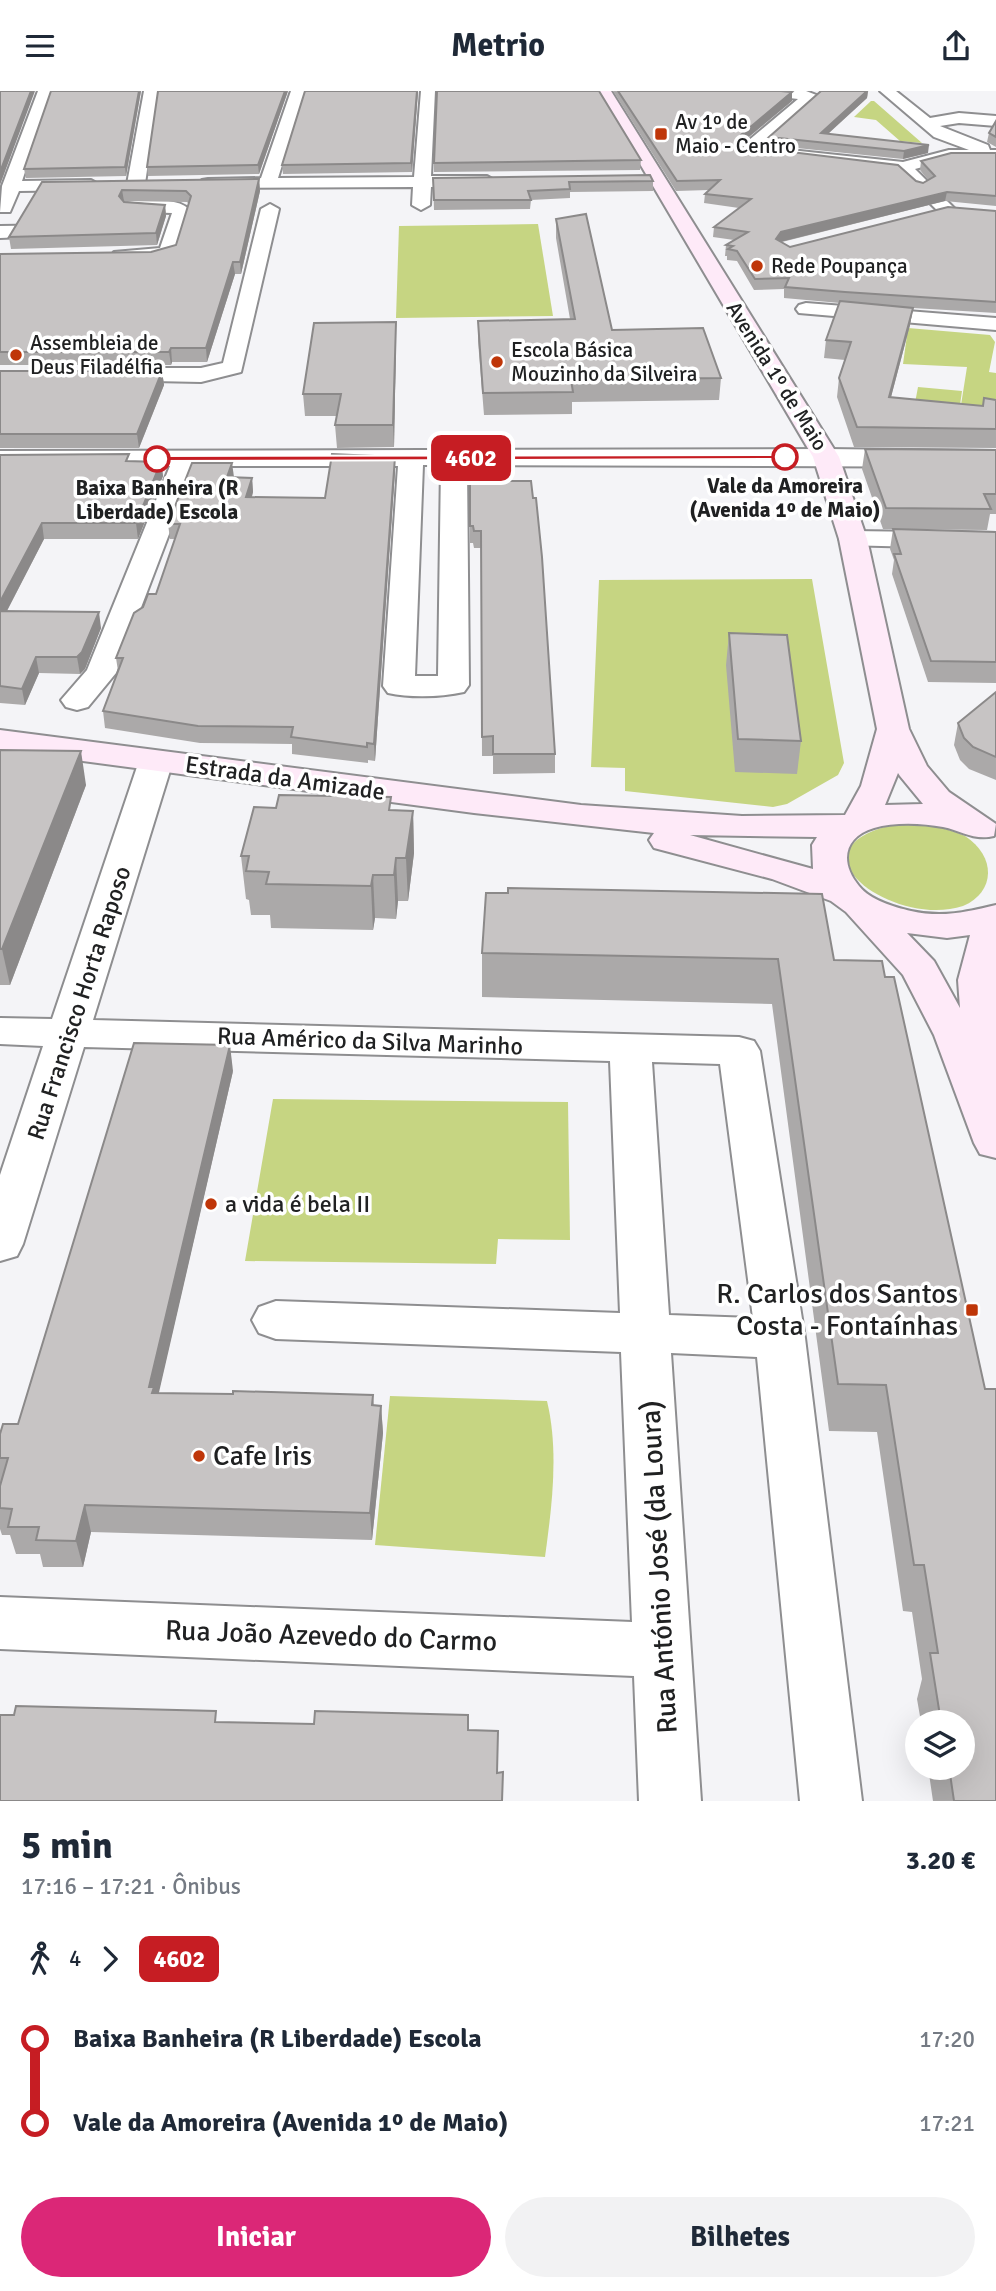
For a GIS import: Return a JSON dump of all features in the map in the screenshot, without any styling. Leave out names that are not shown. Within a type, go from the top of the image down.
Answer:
[{"type":"main road","name":"Avenida 1º de Maio","points":[[604,91],[826,457],[855,550],[893,729],[912,769],[930,792],[989,833]]},
{"type":"main road","name":"Avenida 1º de Maio","points":[[852,899],[830,875],[825,856],[832,839],[854,823],[878,786],[893,729]]},
{"type":"main road","name":"Estrada da Amizade","points":[[0,740],[570,815]]},
{"type":"main road","points":[[570,815],[789,829],[854,823],[887,813],[919,812],[951,817],[989,833]]},
{"type":"main road","points":[[570,815],[785,871],[912,923],[941,926],[969,924],[994,916]]},
{"type":"main road","points":[[852,899],[920,970],[954,1035],[992,1128]]},
{"type":"main road","points":[[992,1128],[978,981],[994,916]]},
{"type":"street","points":[[30,208],[2,213],[45,91]]},
{"type":"street","points":[[122,185],[151,91]]},
{"type":"street","points":[[268,183],[298,91]]},
{"type":"street","points":[[421,205],[428,91]]},
{"type":"street","points":[[583,91],[604,91]]},
{"type":"street","points":[[764,91],[811,96],[748,150],[903,167],[949,155],[996,154]]},
{"type":"street","points":[[887,91],[953,147],[949,155]]},
{"type":"street","points":[[979,105],[996,120]]},
{"type":"street","points":[[935,131],[933,123],[959,118],[996,120]]},
{"type":"street","points":[[935,131],[996,154]]},
{"type":"street","points":[[903,167],[946,208]]},
{"type":"street","points":[[629,178],[657,177]]},
{"type":"street","points":[[193,184],[500,181]]},
{"type":"street","points":[[11,186],[159,184]]},
{"type":"street","points":[[96,257],[164,254],[170,250],[182,211],[177,208],[97,207]]},
{"type":"street","points":[[919,215],[946,208],[971,211]]},
{"type":"street","points":[[91,375],[201,375],[233,367],[271,209]]},
{"type":"street","points":[[148,230],[176,230]]},
{"type":"street","points":[[0,232],[81,231]]},
{"type":"street","points":[[806,309],[996,324]]},
{"type":"street","points":[[411,458],[399,686],[453,685],[454,458]]},
{"type":"street","points":[[0,459],[996,459]]},
{"type":"street","points":[[77,700],[101,673],[185,459]]},
{"type":"street","points":[[855,550],[996,541]]},
{"type":"street","points":[[855,550],[996,563]]},
{"type":"street","name":"Rua Francisco Horta Raposo","points":[[0,1244],[71,1033],[156,761]]},
{"type":"street","name":"Rua Américo da Silva Marinho","points":[[0,1031],[739,1051],[780,1338]]},
{"type":"street","name":"Rua António José (da Loura)","points":[[630,1047],[670,1801]]},
{"type":"street","points":[[276,1320],[780,1338],[831,1801]]},
{"type":"street","name":"Rua João Azevedo do Carmo","points":[[0,1623],[662,1650]]},
{"type":"green space","points":[[871,101],[922,143],[900,141],[876,120],[854,117]]},
{"type":"green space","points":[[538,224],[553,316],[396,318],[399,226]]},
{"type":"green space","points":[[908,328],[990,335],[995,342],[989,372],[996,373],[996,408],[961,405],[967,367],[903,364]]},
{"type":"green space","points":[[918,387],[962,391],[959,412],[914,408]]},
{"type":"green space","points":[[812,579],[844,763],[838,775],[787,804],[773,807],[625,791],[625,768],[591,767],[599,580]]},
{"type":"green space","points":[[897,824],[932,826],[948,830],[965,836],[975,844],[987,863],[988,873],[982,892],[963,906],[936,910],[907,906],[881,896],[861,883],[849,867],[849,850],[864,835]]},
{"type":"green space","points":[[273,1099],[568,1102],[570,1240],[498,1239],[496,1264],[245,1261]]},
{"type":"green space","points":[[390,1396],[547,1401],[553,1459],[552,1498],[545,1557],[375,1545]]},
{"type":"building","points":[[0,91],[31,91],[0,172]]},
{"type":"building","points":[[51,91],[139,91],[125,167],[24,169]]},
{"type":"building","points":[[158,91],[285,91],[258,165],[147,167]]},
{"type":"building","points":[[305,91],[417,91],[411,163],[282,165]]},
{"type":"building","points":[[437,91],[599,91],[641,160],[434,163]]},
{"type":"building","points":[[618,91],[792,92],[741,135],[741,146],[898,165],[916,181],[923,183],[935,176],[921,161],[951,153],[996,153],[996,196],[947,192],[781,232],[776,239],[790,247],[948,207],[996,211],[996,302],[785,287],[789,278],[755,279],[737,251],[728,249],[733,246],[726,245],[748,232],[714,227],[751,199],[705,194],[720,180],[677,181]]},
{"type":"building","points":[[821,91],[867,91],[821,133],[929,145],[904,151],[769,137]]},
{"type":"building","points":[[996,121],[996,137],[989,133]]},
{"type":"building","points":[[650,175],[653,181],[569,182],[570,189],[528,191],[531,200],[434,200],[433,178]]},
{"type":"building","points":[[259,179],[240,262],[233,262],[206,348],[171,348],[169,352],[0,352],[0,254],[151,252],[176,245],[191,196],[186,191],[122,190],[119,196],[124,202],[165,205],[156,233],[9,237],[42,182]]},
{"type":"building","points":[[586,214],[612,330],[703,328],[721,378],[571,380],[573,392],[483,393],[478,321],[575,319],[556,219]]},
{"type":"building","points":[[840,301],[913,308],[889,397],[983,406],[984,398],[996,400],[996,429],[857,427],[839,378],[851,342],[826,340]]},
{"type":"building","points":[[396,322],[393,425],[335,425],[341,394],[303,394],[314,323]]},
{"type":"building","points":[[0,371],[162,371],[137,434],[0,434]]},
{"type":"building","points":[[865,449],[996,450],[996,494],[984,494],[991,509],[886,508]]},
{"type":"building","points":[[129,454],[126,461],[161,462],[136,523],[42,523],[0,602],[0,455]]},
{"type":"building","points":[[332,454],[395,457],[374,744],[367,743],[367,747],[291,737],[293,727],[198,726],[103,711],[123,658],[116,658],[134,613],[143,607],[148,594],[156,594],[180,524],[168,524],[192,463],[232,463],[227,477],[252,478],[246,497],[325,498]]},
{"type":"building","points":[[470,481],[531,481],[533,498],[536,498],[542,557],[555,754],[493,754],[493,736],[482,737],[481,531],[474,531],[473,526],[470,526]]},
{"type":"building","points":[[893,529],[996,532],[996,662],[931,661],[894,554],[901,554]]},
{"type":"building","points":[[0,611],[99,612],[82,652],[77,657],[36,657],[22,689],[0,686]]},
{"type":"building","points":[[729,633],[787,635],[801,741],[738,739]]},
{"type":"building","points":[[996,692],[996,757],[973,747],[964,738],[958,723]]},
{"type":"building","points":[[0,750],[81,751],[2,949],[0,949]]},
{"type":"building","points":[[279,795],[391,797],[389,810],[413,811],[406,858],[396,858],[394,875],[373,875],[371,886],[266,884],[269,872],[246,871],[249,856],[241,856],[254,807],[276,808]]},
{"type":"building","points":[[508,888],[822,894],[834,960],[882,961],[885,977],[894,977],[985,1389],[996,1389],[996,1801],[954,1801],[951,1780],[975,1780],[975,1710],[939,1710],[930,1653],[938,1653],[924,1565],[914,1565],[886,1385],[838,1384],[778,959],[482,953],[486,893],[508,893]]},
{"type":"building","points":[[134,1043],[230,1045],[149,1387],[154,1387],[152,1393],[233,1394],[233,1391],[373,1395],[372,1405],[381,1406],[370,1513],[85,1505],[76,1541],[36,1540],[39,1527],[8,1527],[12,1509],[0,1508],[0,1486],[8,1458],[0,1458],[0,1434],[3,1424],[18,1424]]},
{"type":"building","points":[[16,1706],[216,1711],[215,1722],[314,1724],[315,1711],[468,1715],[468,1730],[498,1731],[497,1773],[503,1772],[502,1801],[0,1801],[0,1715],[14,1715]]},
{"type":"bus line","name":"4602","points":[[157,459],[785,457]]},
{"type":"place","name":"Av 1º de Maio - Centro","points":[[661,134]]},
{"type":"place","name":"Rede Poupança","points":[[757,266]]},
{"type":"place","name":"Assembleia de Deus Filadélfia","points":[[16,355]]},
{"type":"place","name":"Escola Básica Mouzinho da Silveira","points":[[497,362]]},
{"type":"place","name":"Vale da Amoreira (Avenida 1º de Maio)","points":[[785,457]]},
{"type":"place","name":"Baixa Banheira (R Liberdade) Escola","points":[[157,459]]},
{"type":"place","name":"a vida é bela II","points":[[211,1204]]},
{"type":"place","name":"R. Carlos dos Santos Costa - Fontaínhas","points":[[972,1310]]},
{"type":"place","name":"Cafe Iris","points":[[199,1456]]}]
